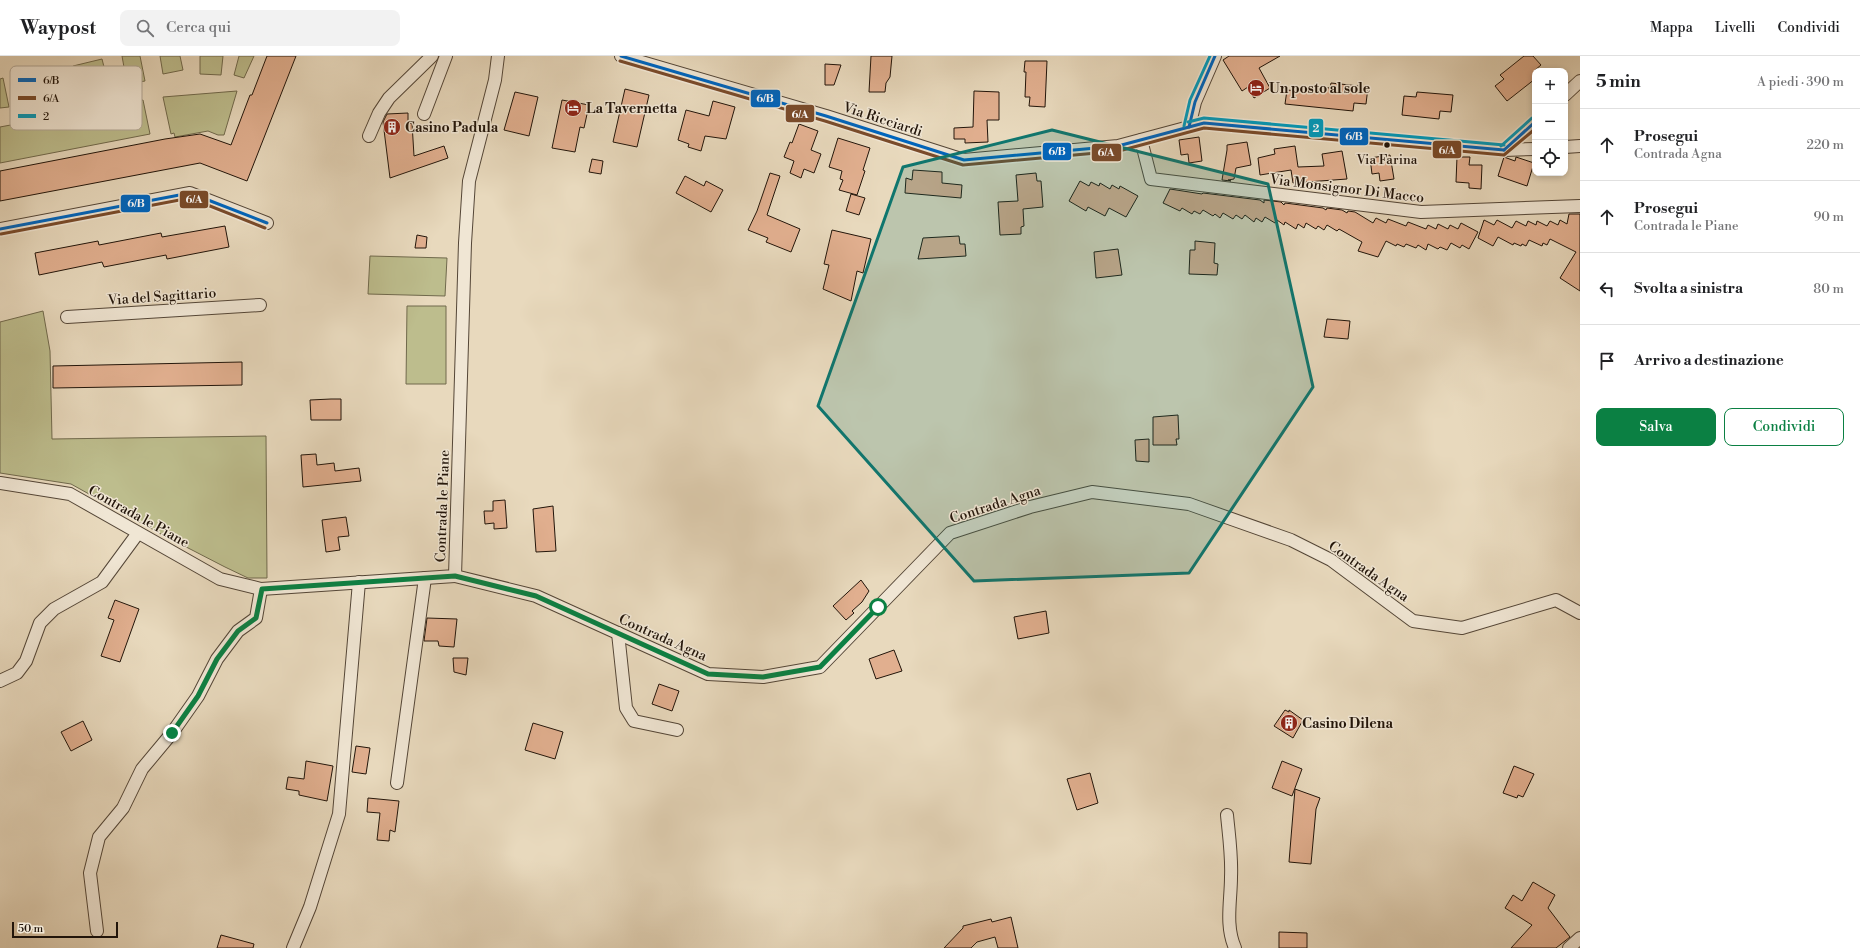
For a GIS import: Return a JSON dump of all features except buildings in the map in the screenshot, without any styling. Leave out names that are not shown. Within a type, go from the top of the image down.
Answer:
[{"type":"street","points":[[370,136],[378,113],[389,98],[432,56]]},
{"type":"street","points":[[424,114],[446,56]]},
{"type":"street","name":"Contrada le Piane","points":[[0,483],[70,494],[220,579],[262,589],[455,576],[464,251],[469,181],[496,80],[498,56]]},
{"type":"street","name":"Via Ricciardi","points":[[622,56],[826,116],[964,160],[1118,146],[1204,124],[1504,150],[1532,149]]},
{"type":"street","points":[[1189,128],[1195,102],[1215,56]]},
{"type":"street","points":[[1568,92],[1580,81]]},
{"type":"street","points":[[1504,150],[1532,125]]},
{"type":"street","name":"Via Monsignor Di Macco","points":[[1141,140],[1151,179],[1421,212],[1580,206]]},
{"type":"street","points":[[1568,147],[1580,146]]},
{"type":"street","points":[[0,229],[190,193],[267,222]]},
{"type":"street","name":"Via del Sagittario","points":[[67,317],[260,305]]},
{"type":"street","name":"Contrada Agna","points":[[455,576],[536,596],[708,674],[763,677],[820,667],[950,532],[1030,506],[1092,492],[1189,504],[1291,540],[1331,560],[1413,621],[1462,628],[1556,600],[1580,613]]},
{"type":"street","points":[[0,681],[17,673],[26,660],[40,623],[54,609],[102,582],[138,533]]},
{"type":"street","points":[[396,783],[425,578]]},
{"type":"street","points":[[293,948],[310,907],[339,814],[359,582]]},
{"type":"street","points":[[97,931],[90,873],[99,837],[123,808],[142,769],[172,733],[198,696],[217,659],[238,631],[256,618],[262,589]]},
{"type":"street","points":[[618,633],[626,708],[634,721],[677,730]]},
{"type":"street","points":[[1226,815],[1232,878],[1229,923],[1235,948]]},
{"type":"street","points":[[1569,948],[1580,938]]},
{"type":"highlighted area","points":[[1052,130],[1268,184],[1313,387],[1189,573],[974,581],[818,406],[903,167]]},
{"type":"green space","points":[[122,56],[140,56],[142,66],[124,66]]},
{"type":"green space","points":[[160,56],[180,56],[183,70],[163,74]]},
{"type":"green space","points":[[200,56],[223,56],[221,75],[200,74]]},
{"type":"green space","points":[[239,56],[254,56],[244,78],[234,75]]},
{"type":"green space","points":[[102,59],[104,66],[73,66]]},
{"type":"green space","points":[[142,66],[145,81],[142,82]]},
{"type":"green space","points":[[3,78],[9,107],[0,108],[0,79]]},
{"type":"green space","points":[[237,91],[224,135],[218,135],[208,131],[175,137],[174,133],[171,134],[163,97]]},
{"type":"green space","points":[[142,100],[150,134],[0,163],[0,127],[10,125],[10,130],[142,130]]},
{"type":"green space","points":[[370,256],[447,258],[445,296],[368,294]]},
{"type":"green space","points":[[407,306],[446,306],[446,384],[406,384]]},
{"type":"green space","points":[[43,311],[50,351],[52,439],[266,436],[267,578],[248,578],[225,567],[161,534],[71,484],[0,473],[0,322]]},
{"type":"transit line","name":"6/B","points":[[621,56],[826,116],[964,160],[1118,146],[1204,123],[1504,150]]},
{"type":"transit line","name":"2","points":[[1184,126],[1190,100],[1210,56]]},
{"type":"transit line","name":"6/B","points":[[1189,127],[1195,102],[1215,56]]},
{"type":"transit line","name":"6/A","points":[[620,61],[825,121],[963,165],[1119,151],[1204,128],[1504,155],[1532,132]]},
{"type":"transit line","name":"2","points":[[1188,122],[1204,118],[1504,145]]},
{"type":"transit line","name":"2","points":[[1501,146],[1532,118]]},
{"type":"transit line","name":"6/B","points":[[1504,150],[1532,125]]},
{"type":"transit line","name":"6/B","points":[[0,229],[190,193],[267,223]]},
{"type":"transit line","name":"6/A","points":[[1,234],[190,198],[265,228]]},
{"type":"place","name":"Un posto al sole","points":[[1256,88]]},
{"type":"place","name":"La Tavernetta","points":[[573,108]]},
{"type":"place","name":"Casino Padula","points":[[392,127]]},
{"type":"place","name":"Via Farina","points":[[1387,145]]},
{"type":"place","name":"Casino Dilena","points":[[1289,723]]},
{"type":"route","points":[[172,733],[198,696],[217,659],[238,631],[256,618],[262,589],[455,576],[536,596],[708,674],[763,677],[820,667],[878,607]]}]
